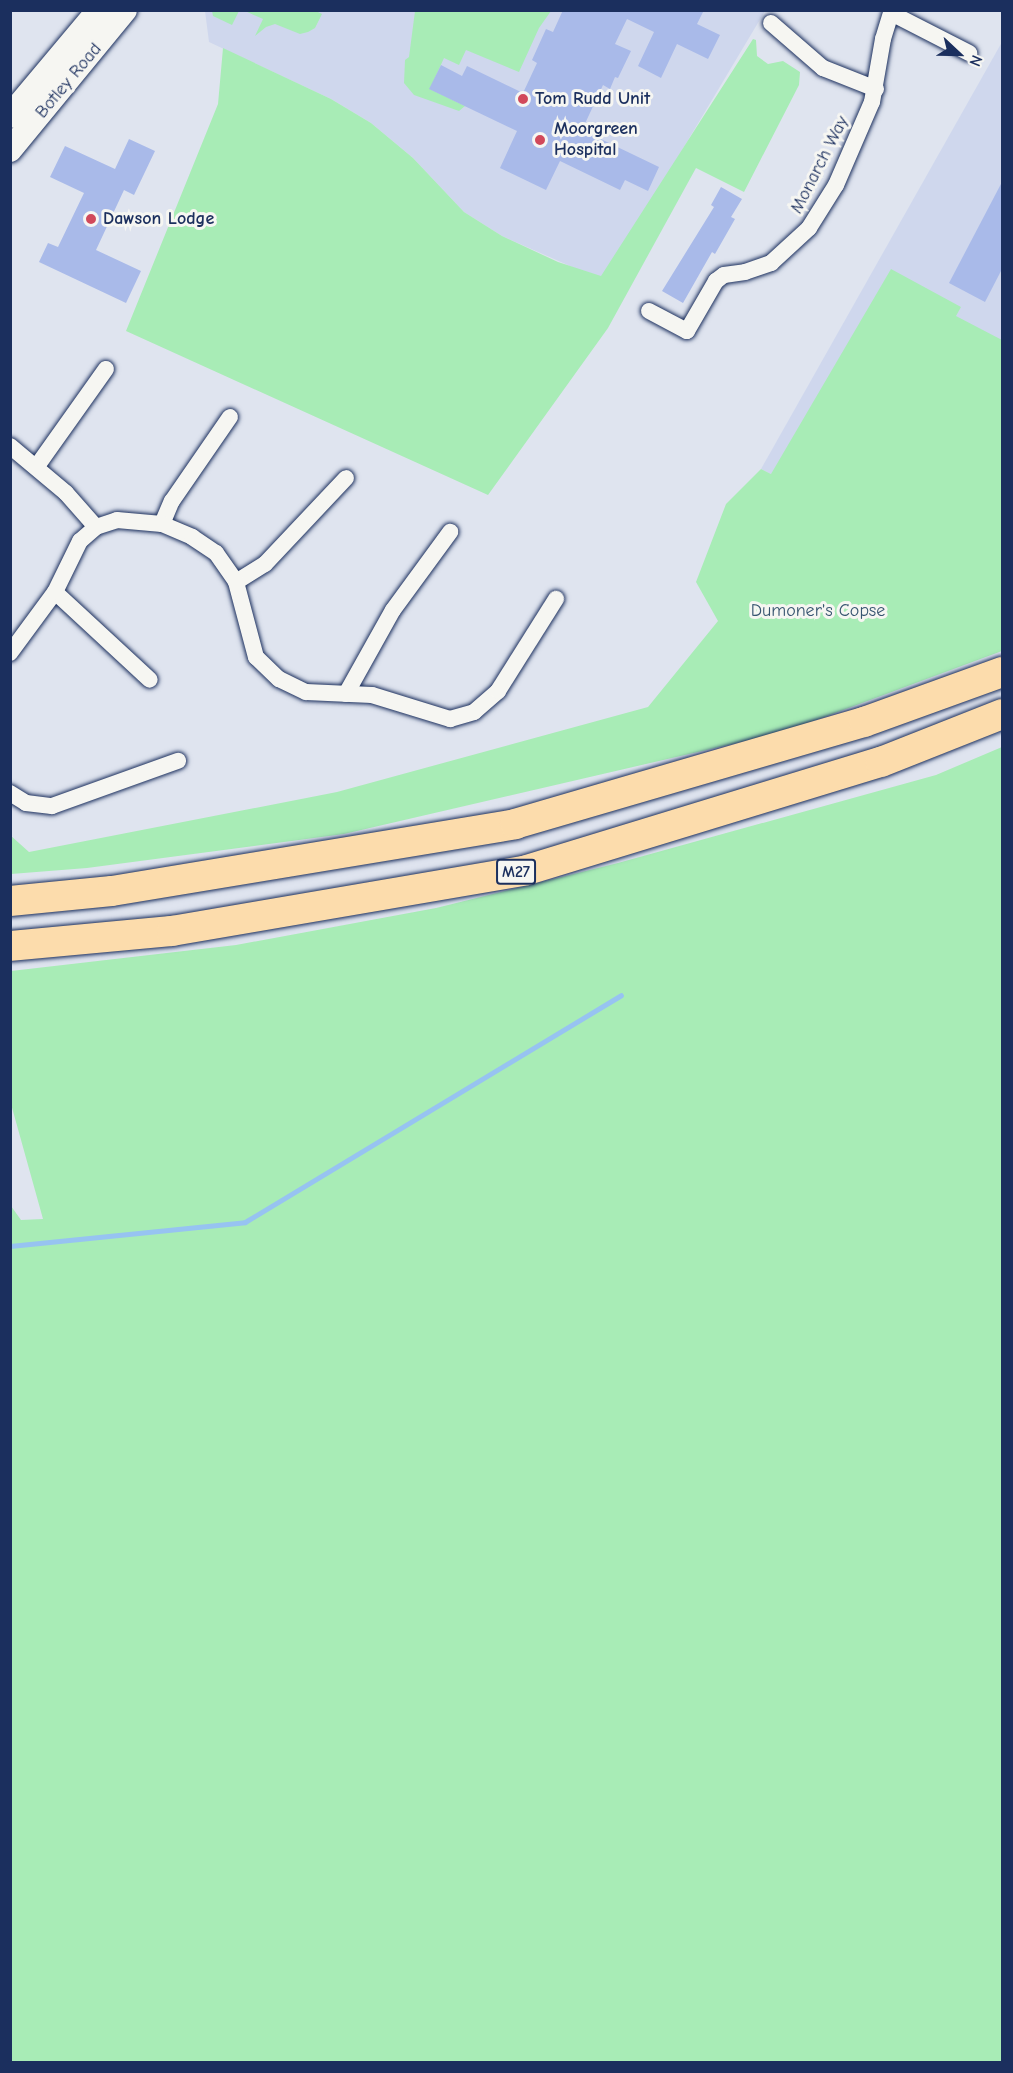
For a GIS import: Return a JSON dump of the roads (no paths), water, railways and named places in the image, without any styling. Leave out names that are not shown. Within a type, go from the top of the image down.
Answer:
[{"type":"highway","points":[[10,901],[112,891],[515,824],[864,722],[1002,672]]},
{"type":"highway","name":"M27","points":[[10,946],[172,931],[527,870],[881,762],[1002,714]]},
{"type":"main road","name":"Botley Road","points":[[10,116],[99,10]]},
{"type":"main road","name":"Botley Road","points":[[10,150],[125,10]]},
{"type":"street","name":"Monarch Way","points":[[649,312],[687,331],[716,281],[724,275],[746,272],[771,263],[809,228],[836,185],[872,102],[883,39],[892,12],[969,53]]},
{"type":"street","points":[[771,23],[824,68],[876,89]]},
{"type":"street","points":[[37,466],[106,369]]},
{"type":"street","points":[[162,524],[172,501],[230,417]]},
{"type":"street","points":[[10,447],[37,466],[83,510],[96,527]]},
{"type":"street","points":[[236,582],[265,564],[346,478]]},
{"type":"street","points":[[10,653],[55,592],[80,541],[96,527],[117,520],[162,524],[192,537],[216,553],[236,582],[256,657],[279,679],[306,692],[372,695],[450,719],[474,712],[498,691],[556,599]]},
{"type":"street","points":[[346,694],[393,610],[450,532]]},
{"type":"street","points":[[55,592],[150,680]]},
{"type":"street","points":[[10,793],[26,803],[52,807],[178,761]]},
{"type":"waterway","points":[[10,1246],[245,1222],[621,995]]},
{"type":"place","name":"Tom Rudd Unit","points":[[523,99]]},
{"type":"place","name":"Moorgreen Hospital","points":[[540,140]]},
{"type":"place","name":"Dawson Lodge","points":[[91,219]]},
{"type":"park label","name":"Dumoner's Copse","points":[[818,611]]}]
